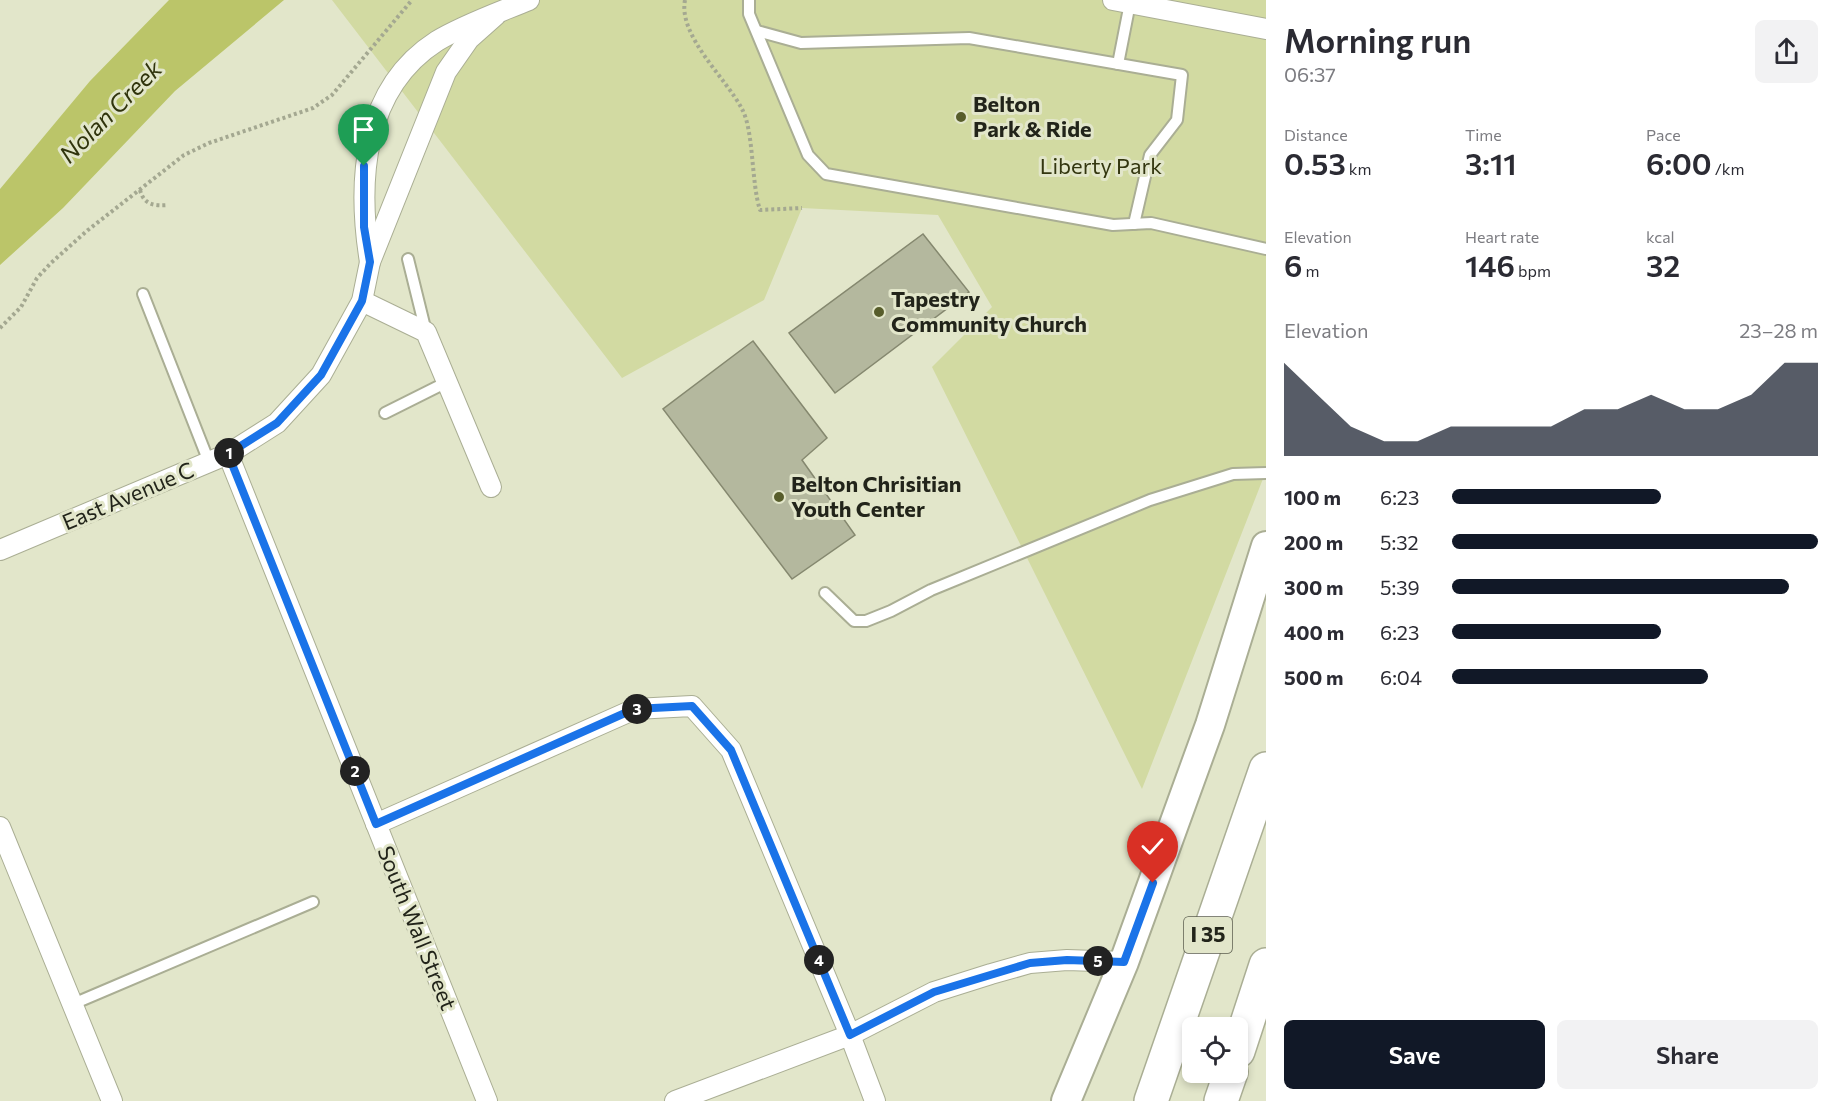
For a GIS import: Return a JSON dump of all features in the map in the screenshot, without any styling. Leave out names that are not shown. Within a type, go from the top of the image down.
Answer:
[{"type":"highway","name":"I 35","points":[[1151,1101],[1266,769]]},
{"type":"highway","points":[[1248,1021],[1266,965]]},
{"type":"highway","points":[[1221,1101],[1227,1083]]},
{"type":"main road","points":[[1066,1101],[1124,962],[1210,725],[1266,546]]},
{"type":"street","points":[[496,15],[529,0]]},
{"type":"street","points":[[1121,2],[1266,29]]},
{"type":"street","name":"East Avenue C","points":[[370,262],[364,227],[364,166],[379,111],[406,66],[438,40],[496,15]]},
{"type":"street","name":"East Avenue C","points":[[0,550],[228,454],[277,423],[321,375],[362,301],[370,262],[446,72],[469,39],[496,15]]},
{"type":"street","points":[[362,301],[426,332],[492,487]]},
{"type":"street","name":"South Wall Street","points":[[228,454],[487,1101]]},
{"type":"street","points":[[376,824],[634,709],[692,706],[731,750],[850,1035],[875,1101]]},
{"type":"street","points":[[0,827],[112,1101]]},
{"type":"street","points":[[675,1101],[850,1035],[934,992],[1030,963],[1067,960],[1124,962]]},
{"type":"lane","points":[[750,0],[749,14],[808,154],[826,174],[1113,225],[1150,223],[1266,249]]},
{"type":"lane","points":[[1118,64],[1121,2]]},
{"type":"lane","points":[[757,31],[801,43],[969,38],[1182,75],[1177,120],[1150,155],[1134,224]]},
{"type":"lane","points":[[408,260],[426,332]]},
{"type":"lane","points":[[143,294],[209,462]]},
{"type":"lane","points":[[385,413],[447,382]]},
{"type":"lane","points":[[825,593],[854,621],[866,621],[931,590],[1150,500],[1233,474],[1266,473]]},
{"type":"lane","points":[[73,1004],[313,902]]},
{"type":"path","points":[[0,328],[21,307],[37,278],[51,263],[184,155],[210,143],[313,108],[332,95],[412,0]]},
{"type":"path","points":[[685,0],[683,10],[696,43],[743,111],[755,194],[760,210],[802,208]]},
{"type":"path","points":[[140,190],[148,203],[155,206],[168,205]]},
{"type":"green space","name":"Liberty Park","points":[[332,0],[1266,0],[1266,471],[1142,789],[932,367],[992,307],[938,215],[802,208],[764,300],[622,378]]},
{"type":"water","name":"Nolan Creek","points":[[169,0],[284,0],[175,91],[63,208],[0,265],[0,189],[90,81]]},
{"type":"building","name":"Tapestry Community Church","points":[[923,234],[969,292],[835,393],[789,333]]},
{"type":"building","name":"Belton Chrisitian Youth Center","points":[[753,341],[827,438],[802,460],[855,535],[792,579],[663,409]]},
{"type":"place","name":"Belton Park & Ride","points":[[961,117]]},
{"type":"place","name":"Tapestry Community Church","points":[[879,312]]},
{"type":"place","name":"Belton Chrisitian Youth Center","points":[[779,497]]},
{"type":"route","points":[[364,166],[364,227],[370,262],[362,301],[346,334],[321,375],[277,423],[228,454],[376,824],[634,709],[692,706],[731,750],[850,1035],[934,992],[1030,963],[1067,960],[1124,962],[1153,883]]}]
